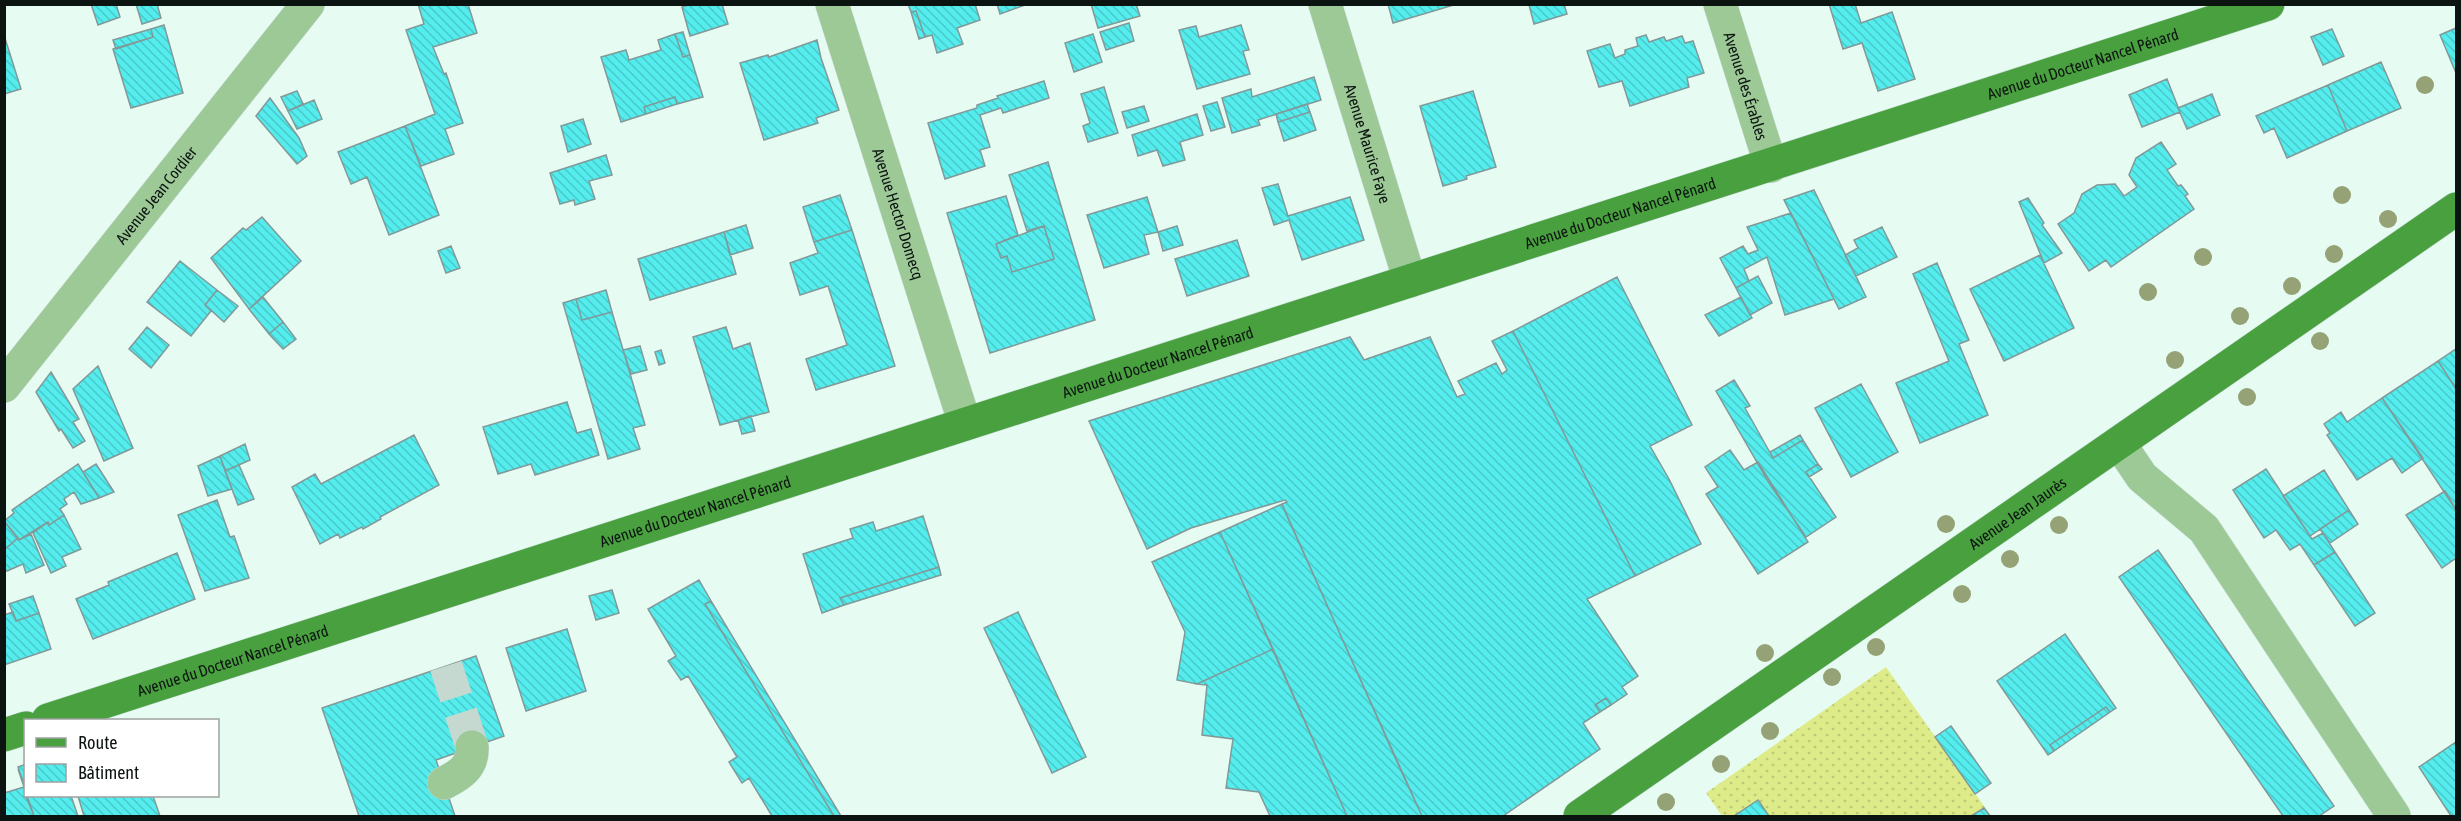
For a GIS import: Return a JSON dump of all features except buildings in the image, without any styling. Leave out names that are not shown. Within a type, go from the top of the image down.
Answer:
[{"type":"main road","name":"Avenue du Docteur Nancel Pénard","points":[[51,719],[2268,4]]},
{"type":"main road","name":"Avenue Jean Jaurès","points":[[1580,816],[2457,209]]},
{"type":"main road","points":[[4,735],[24,729]]},
{"type":"street","name":"Avenue Hector Domecq","points":[[832,4],[965,423]]},
{"type":"street","name":"Avenue Maurice Faye","points":[[1325,4],[1410,281]]},
{"type":"street","name":"Avenue des Érables","points":[[1720,4],[1771,166]]},
{"type":"street","name":"Avenue Jean Cordier","points":[[4,386],[306,5]]},
{"type":"street","points":[[2119,442],[2142,477],[2204,529],[2394,816]]},
{"type":"street","points":[[444,783],[465,770],[473,758],[472,747]]},
{"type":"green space","points":[[1886,667],[1991,816],[1722,816],[1706,793]]},
{"type":"tunnel","points":[[446,666],[472,747]]}]
